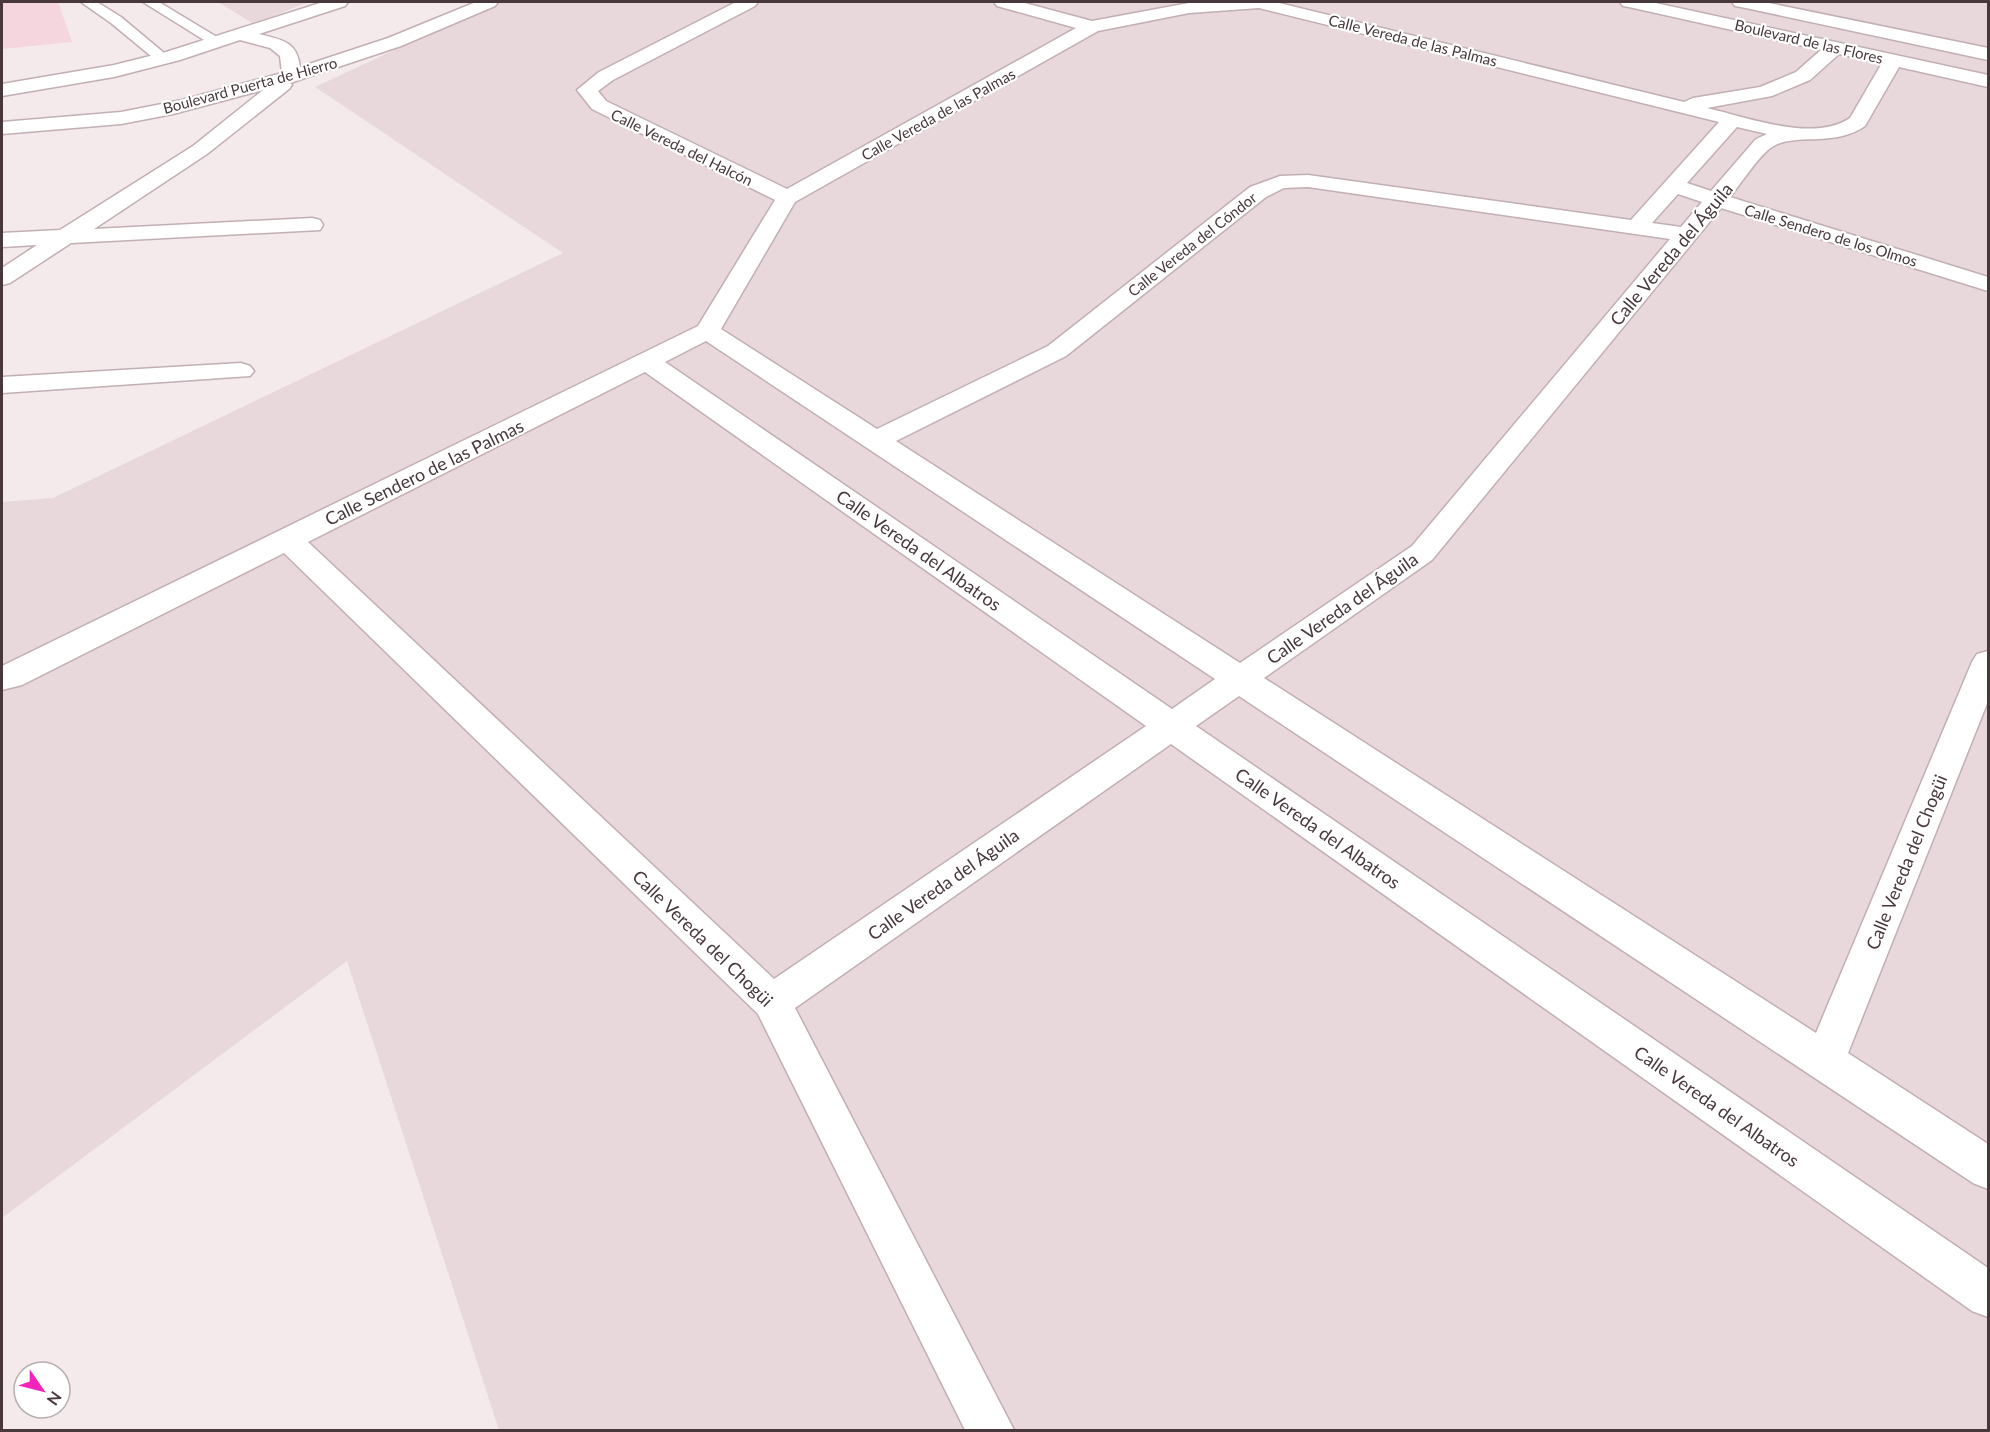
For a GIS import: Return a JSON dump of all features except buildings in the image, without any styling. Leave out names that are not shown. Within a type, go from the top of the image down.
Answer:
[{"type":"street","points":[[2,90],[73,79],[162,58],[241,35],[339,2]]},
{"type":"street","name":"Boulevard Puerta de Hierro","points":[[2,128],[96,122],[189,128],[292,76],[422,31],[489,2]]},
{"type":"street","name":"Calle Vereda del Halcón","points":[[749,2],[606,76],[587,90],[598,105],[787,198]]},
{"type":"street","points":[[1003,2],[1092,27]]},
{"type":"street","name":"Boulevard de las Flores","points":[[1629,2],[1989,81]]},
{"type":"street","name":"Boulevard de las Flores","points":[[1741,2],[1989,54]]},
{"type":"street","name":"Calle Vereda de las Palmas","points":[[787,198],[1092,27],[1190,8],[1258,3],[1790,134]]},
{"type":"street","points":[[2,278],[62,238],[189,128],[292,76],[289,54],[277,44],[241,35]]},
{"type":"street","points":[[1681,106],[1765,92],[1803,76],[1835,47]]},
{"type":"street","name":"Calle Vereda del Águila","points":[[772,1002],[1422,553],[1763,143],[1774,137],[1790,134],[1839,132],[1851,129],[1858,122],[1894,60]]},
{"type":"street","points":[[1636,228],[1733,119]]},
{"type":"street","name":"Calle Vereda del Cóndor","points":[[875,441],[1057,351],[1258,192],[1280,182],[1308,181],[1687,235]]},
{"type":"street","name":"Calle Sendero de los Olmos","points":[[1673,186],[1989,284]]},
{"type":"street","points":[[787,198],[707,331],[1989,1168]]},
{"type":"street","points":[[2,240],[312,225]]},
{"type":"street","name":"Calle Sendero de las Palmas","points":[[2,678],[11,677],[707,331]]},
{"type":"street","name":"Calle Vereda del Albatros","points":[[647,361],[1989,1295]]},
{"type":"street","points":[[2,385],[241,371]]},
{"type":"street","name":"Calle Vereda del Chogüi","points":[[288,540],[772,1002],[990,1431]]},
{"type":"street","name":"Calle Vereda del Chogüi","points":[[1824,1062],[1989,662]]},
{"type":"lane","points":[[88,2],[130,31],[162,58]]},
{"type":"lane","points":[[150,2],[217,42]]},
{"type":"lane","points":[[130,31],[176,17]]},
{"type":"shaded area","points":[[2,2],[58,2],[72,42],[2,49]]},
{"type":"shaded area","points":[[218,2],[308,2],[254,24]]},
{"type":"shaded area","points":[[497,2],[1988,2],[1988,1430],[499,1430],[347,961],[2,1218],[2,502],[53,498],[563,253],[315,87]]}]
